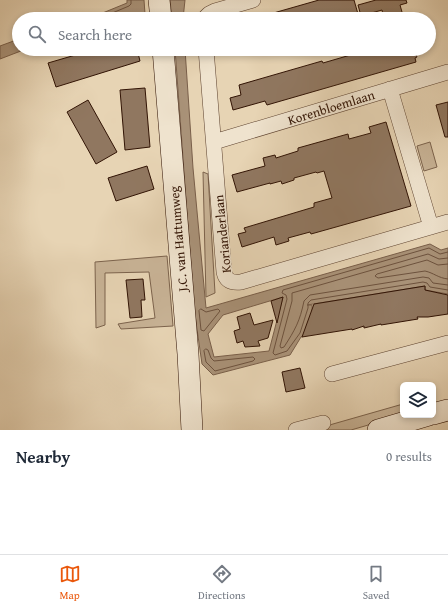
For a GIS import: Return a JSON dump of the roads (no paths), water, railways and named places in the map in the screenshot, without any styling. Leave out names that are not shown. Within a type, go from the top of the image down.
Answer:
[{"type":"street","points":[[159,0],[160,12]]},
{"type":"street","points":[[213,12],[254,0]]},
{"type":"street","name":"J.C. van Hattumweg","points":[[164,56],[188,354],[192,430]]},
{"type":"street","name":"Korianderlaan","points":[[207,56],[224,272],[225,277],[230,281],[241,282],[448,222]]},
{"type":"street","name":"Korenbloemlaan","points":[[214,142],[448,72]]},
{"type":"street","points":[[390,89],[431,227]]},
{"type":"street","points":[[332,374],[448,343]]},
{"type":"street","points":[[436,413],[448,410]]},
{"type":"street","points":[[378,430],[418,418]]},
{"type":"street","points":[[296,430],[323,423]]},
{"type":"water","points":[[127,0],[144,0],[145,12],[105,12],[127,3]]},
{"type":"water","points":[[170,0],[185,0],[184,12],[171,12]]},
{"type":"water","points":[[12,42],[12,54],[0,59],[0,46]]},
{"type":"water","points":[[176,56],[185,56],[193,168],[206,308],[430,244],[441,250],[448,248],[448,294],[425,290],[425,286],[307,305],[312,305],[312,309],[305,336],[301,337],[290,355],[213,375],[202,364],[194,308]],"holes":[[[283,297],[269,351],[214,357],[208,334],[223,315]]]}]
